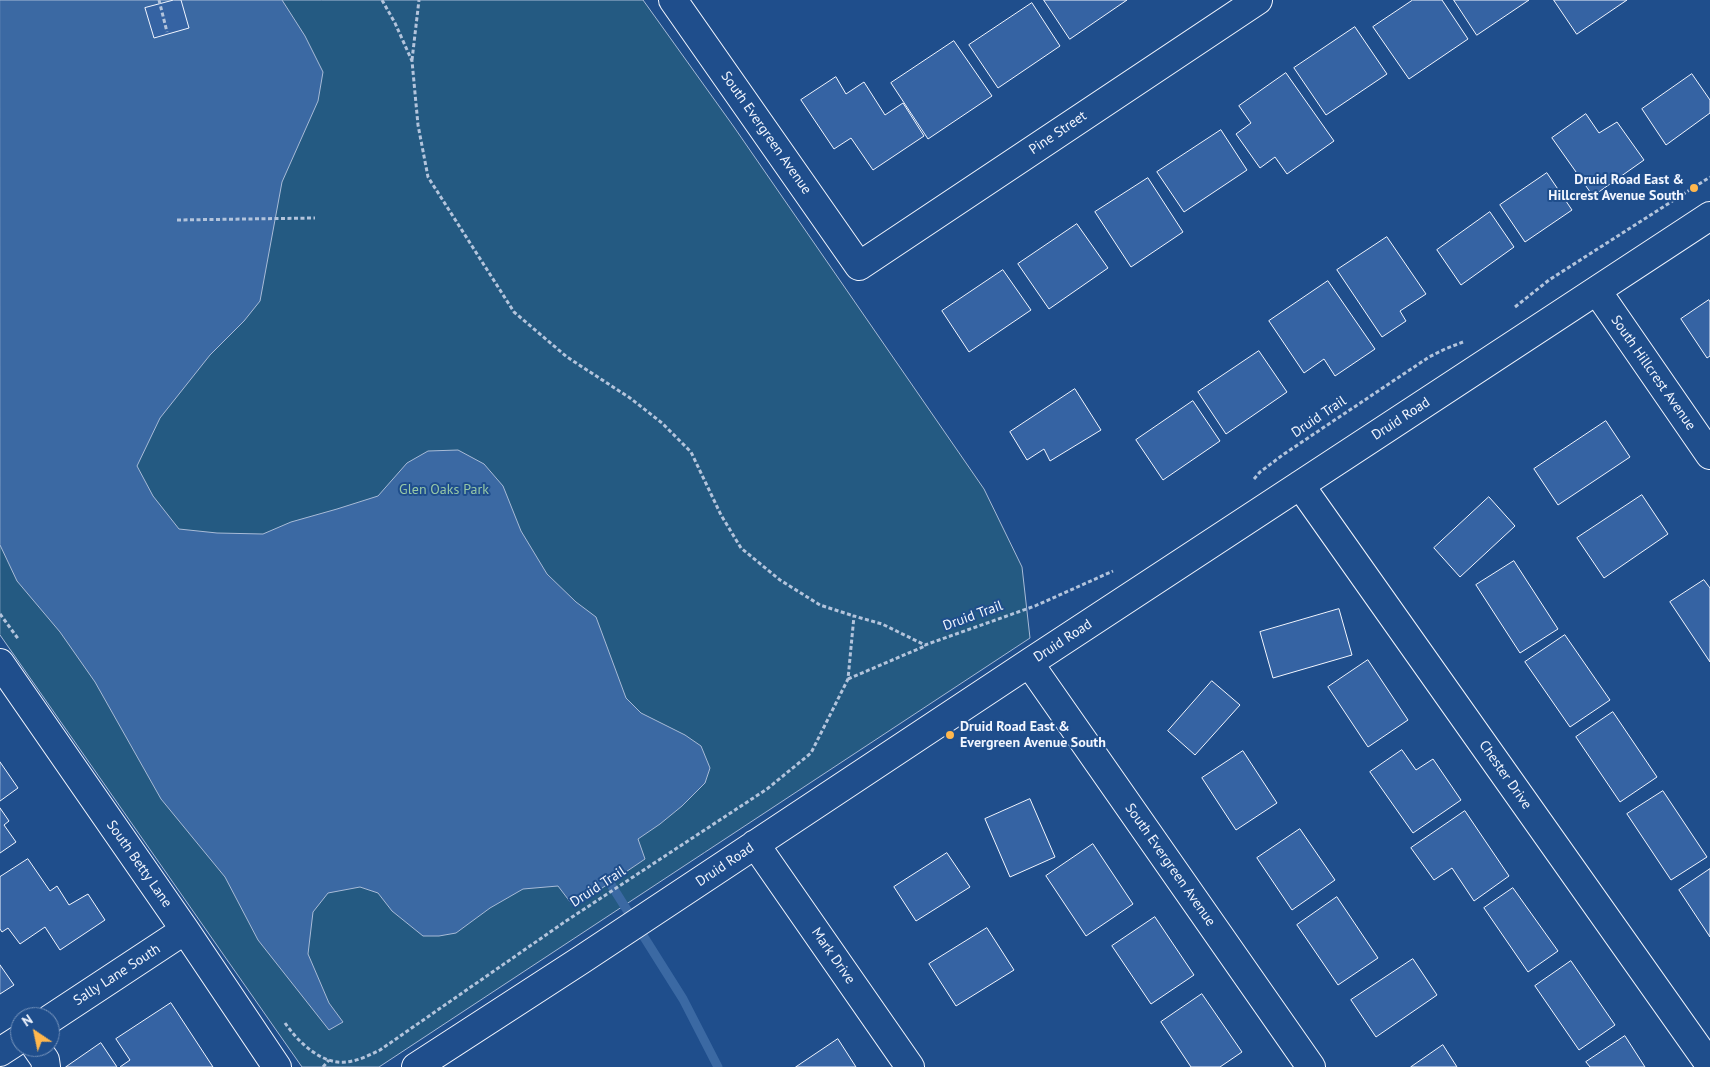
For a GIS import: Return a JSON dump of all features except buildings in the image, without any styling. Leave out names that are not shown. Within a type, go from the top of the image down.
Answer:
[{"type":"street","name":"South Evergreen Avenue","points":[[673,0],[858,266]]},
{"type":"street","name":"Pine Street","points":[[858,266],[1258,0]]},
{"type":"street","name":"Druid Road","points":[[416,1067],[1710,216]]},
{"type":"street","name":"South Hillcrest Avenue","points":[[1596,291],[1710,455]]},
{"type":"street","name":"Chester Drive","points":[[1300,485],[1710,1065]]},
{"type":"street","name":"South Betty Lane","points":[[0,663],[185,930],[277,1067]]},
{"type":"street","name":"South Evergreen Avenue","points":[[1029,663],[1311,1067]]},
{"type":"street","name":"Mark Drive","points":[[755,844],[910,1067]]},
{"type":"street","name":"Sally Lane South","points":[[60,1012],[185,930]]},
{"type":"path","points":[[159,0],[168,32]]},
{"type":"path","points":[[382,0],[395,23],[412,61]]},
{"type":"path","points":[[419,0],[412,61],[418,125],[428,177],[514,312],[567,357],[630,398],[662,423],[691,452],[721,515],[741,548],[780,580],[820,605],[882,624],[925,645]]},
{"type":"path","points":[[1511,312],[1549,280],[1710,177]]},
{"type":"path","points":[[177,220],[315,218]]},
{"type":"path","name":"Druid Trail","points":[[1251,482],[1260,472],[1284,454],[1445,348],[1470,339]]},
{"type":"path","name":"Druid Trail","points":[[848,679],[925,645],[1034,606],[1115,570]]},
{"type":"path","name":"Druid Trail","points":[[323,1067],[328,1060],[346,1063],[366,1057],[380,1050],[576,915],[767,789],[811,753],[848,679],[854,616]]},
{"type":"green space","name":"Glen Oaks Park","points":[[0,0],[643,0],[734,127],[984,489],[1022,567],[1030,638],[379,1067],[302,1067],[0,635]]},
{"type":"shaded area","points":[[0,0],[282,0],[305,36],[323,72],[318,101],[282,182],[260,301],[244,321],[210,355],[160,418],[137,466],[153,496],[179,529],[217,533],[263,534],[291,522],[378,496],[407,463],[428,451],[458,450],[484,464],[503,486],[521,531],[547,574],[576,602],[596,617],[626,698],[641,713],[685,735],[701,746],[710,768],[705,783],[682,806],[638,839],[645,859],[574,907],[558,886],[523,889],[490,908],[456,933],[423,936],[392,911],[378,893],[360,887],[328,893],[313,912],[308,954],[329,1003],[343,1022],[329,1030],[258,940],[225,877],[161,799],[95,682],[60,632],[17,581],[0,545]]},
{"type":"waterway","points":[[610,883],[683,999],[718,1067]]},
{"type":"place","name":"Druid Road East & Hillcrest Avenue South","points":[[1694,188]]},
{"type":"place","name":"Druid Road East & Evergreen Avenue South","points":[[950,735]]}]
